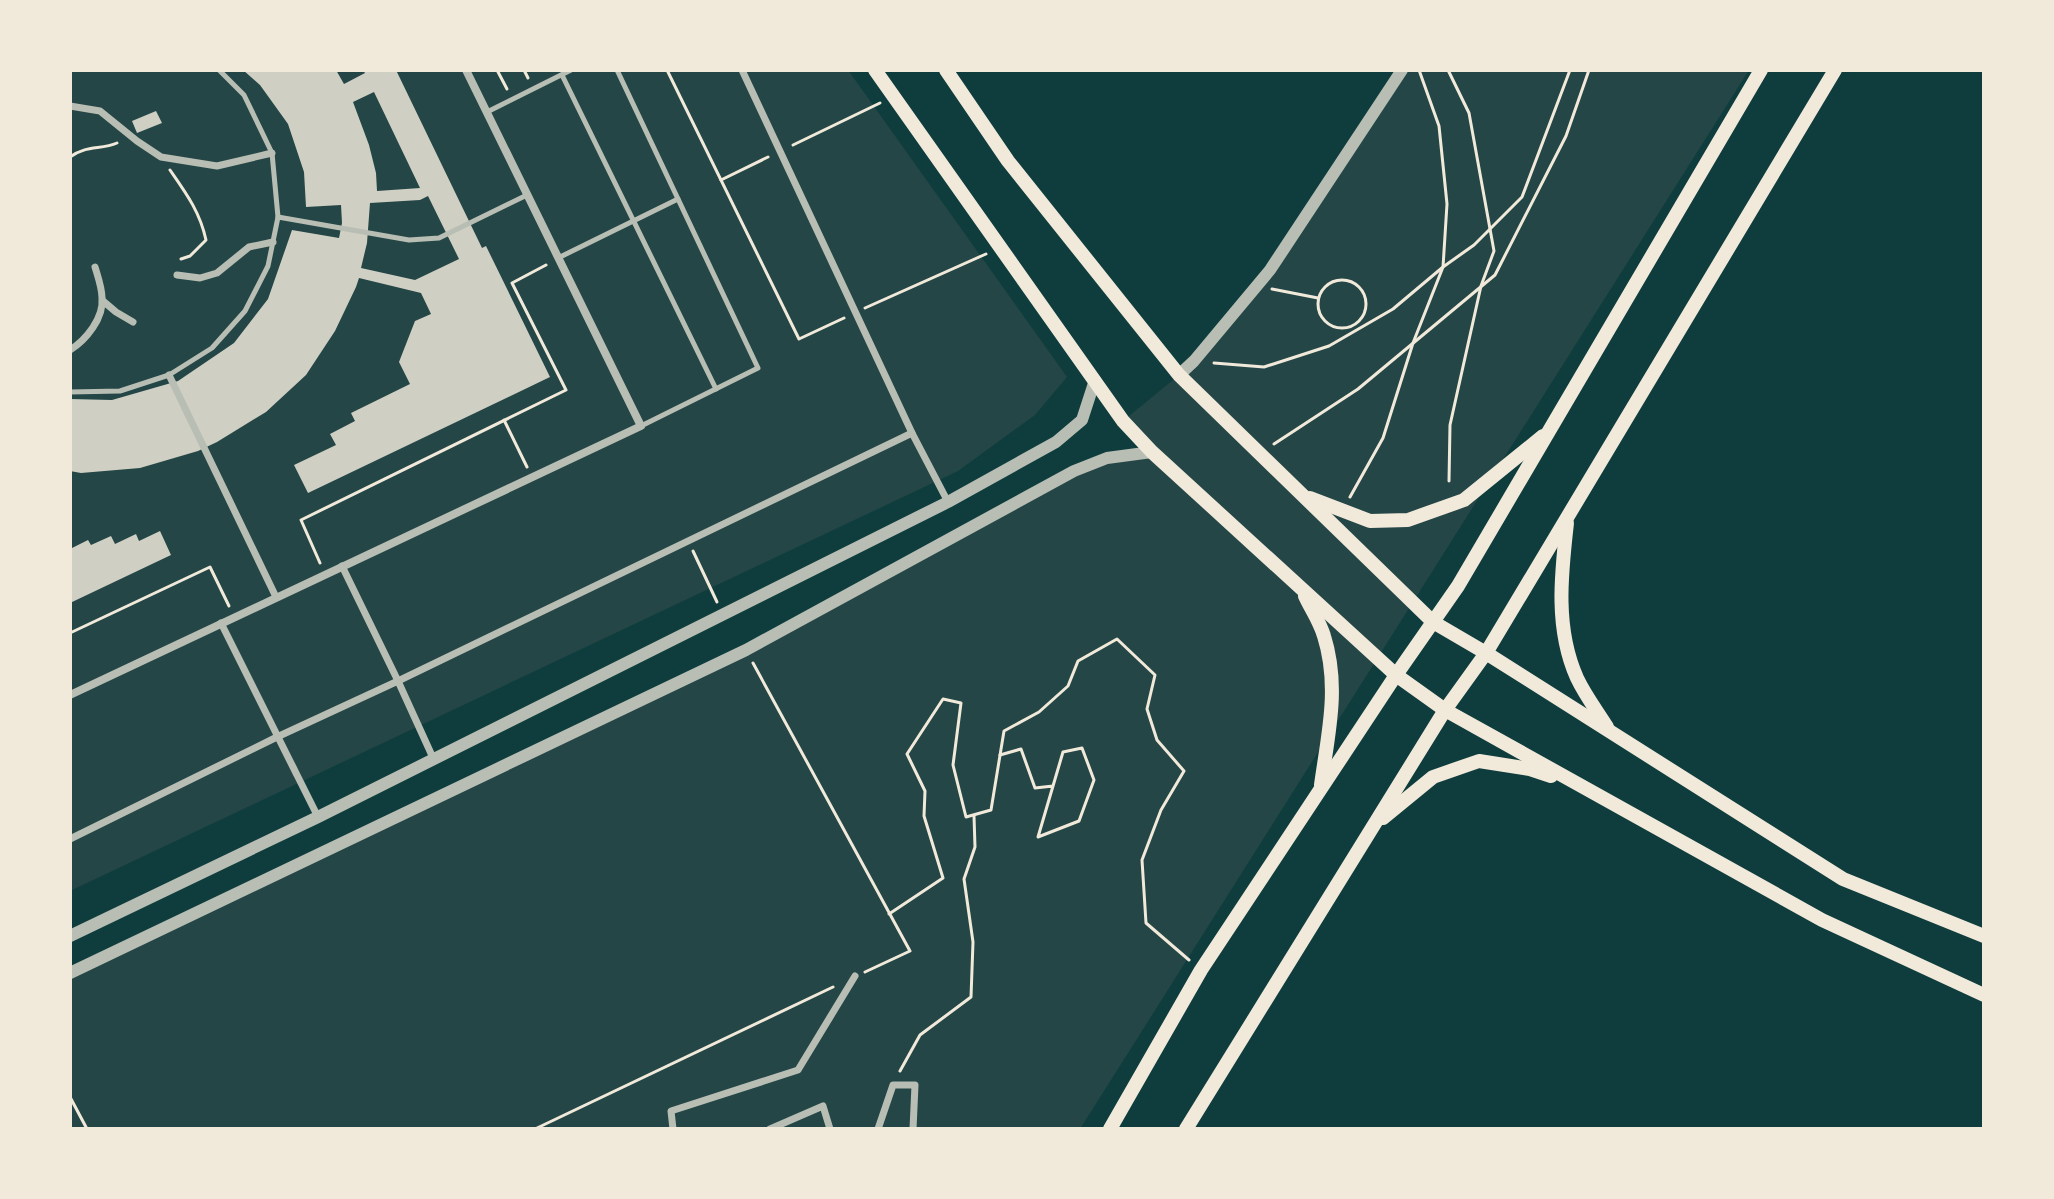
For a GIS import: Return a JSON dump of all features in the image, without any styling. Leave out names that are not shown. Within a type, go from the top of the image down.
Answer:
[{"type":"main road","points":[[875,70],[1123,421],[1152,452],[1396,675],[1445,710],[1822,920],[1984,995]]},
{"type":"main road","points":[[946,70],[1008,161],[1179,375],[1433,622],[1843,879],[1984,936]]},
{"type":"main road","points":[[1110,1129],[1201,970],[1458,586],[1761,70]]},
{"type":"main road","points":[[1186,1129],[1445,710],[1486,653],[1835,70]]},
{"type":"main road","points":[[1305,496],[1370,521],[1408,520],[1464,500],[1549,431]]},
{"type":"main road","points":[[1568,517],[1561,598],[1567,650],[1577,680],[1609,731]]},
{"type":"main road","points":[[1301,588],[1324,634],[1330,667],[1333,701],[1320,790]]},
{"type":"main road","points":[[1373,826],[1433,777],[1479,761],[1530,769],[1590,791]]},
{"type":"street","points":[[70,695],[641,426],[466,70]]},
{"type":"street","points":[[742,70],[912,433],[948,502]]},
{"type":"street","points":[[1179,375],[1270,270],[1402,70]]},
{"type":"street","points":[[70,106],[100,111],[161,157],[217,166],[272,153]]},
{"type":"street","points":[[177,275],[200,278],[217,273],[249,247],[273,242]]},
{"type":"street","points":[[70,350],[78,346],[95,326],[103,301],[95,267]]},
{"type":"street","points":[[103,301],[133,322]]},
{"type":"street","points":[[169,375],[276,597]]},
{"type":"street","points":[[70,936],[434,760],[948,502],[1056,442],[1082,420],[1095,380]]},
{"type":"street","points":[[70,839],[912,433]]},
{"type":"street","points":[[70,973],[746,650],[1074,471],[1107,458],[1152,452]]},
{"type":"street","points":[[342,566],[434,760]]},
{"type":"street","points":[[221,623],[318,817]]},
{"type":"street","points":[[673,1129],[671,1111],[798,1070],[855,976]]},
{"type":"street","points":[[878,1129],[893,1085],[915,1085],[913,1129]]},
{"type":"street","points":[[770,1129],[823,1106],[830,1129]]},
{"type":"lane","points":[[70,392],[120,391],[169,375],[212,348],[245,311],[268,266],[278,217],[272,153],[244,95],[219,70]]},
{"type":"lane","points":[[487,112],[571,70]]},
{"type":"lane","points":[[617,70],[758,368],[641,426]]},
{"type":"lane","points":[[562,75],[716,389]]},
{"type":"lane","points":[[278,217],[409,240],[439,238],[527,195]]},
{"type":"lane","points":[[558,258],[678,199]]},
{"type":"path","points":[[497,70],[512,100]]},
{"type":"path","points":[[667,70],[799,339],[1001,248]]},
{"type":"path","points":[[1350,497],[1383,438],[1413,343],[1443,267],[1447,204],[1439,126],[1419,70]]},
{"type":"path","points":[[1448,70],[1469,113],[1494,251],[1481,286],[1450,425],[1449,481]]},
{"type":"path","points":[[1194,361],[1264,367],[1329,346],[1393,309],[1474,245],[1522,197],[1570,70]]},
{"type":"path","points":[[1260,452],[1358,389],[1495,275],[1566,136],[1589,70]]},
{"type":"path","points":[[721,180],[893,97]]},
{"type":"path","points":[[70,157],[92,147],[108,147],[131,136]]},
{"type":"path","points":[[161,157],[193,203],[203,224],[206,240],[190,256],[181,259]]},
{"type":"path","points":[[325,574],[301,520],[566,390],[512,283],[558,258]]},
{"type":"path","points":[[1334,281],[1349,281],[1356,284],[1365,297],[1365,312],[1355,325],[1339,328],[1324,321],[1318,298],[1321,291],[1334,281]]},
{"type":"path","points":[[1288,292],[1318,298]]},
{"type":"path","points":[[504,420],[532,477]]},
{"type":"path","points":[[688,541],[723,615]]},
{"type":"path","points":[[70,633],[210,567],[234,617]]},
{"type":"path","points":[[889,914],[943,878],[924,816],[925,791],[907,754],[943,699],[961,703],[953,765],[966,817],[991,810],[1004,731],[1039,712],[1068,686],[1078,661],[1117,639],[1155,675],[1147,709],[1150,720],[1157,740],[1184,771],[1161,810],[1142,860],[1146,923],[1201,970]]},
{"type":"path","points":[[535,1129],[910,951],[746,650]]},
{"type":"path","points":[[1082,748],[1094,780],[1079,821],[1038,837],[1053,786],[1063,752],[1082,748]]},
{"type":"path","points":[[1000,755],[1021,749],[1035,788],[1053,786]]},
{"type":"path","points":[[893,1085],[920,1035],[971,997],[973,942],[964,879],[975,847],[974,814]]},
{"type":"path","points":[[70,1097],[87,1129]]},
{"type":"shaded area","points":[[70,70],[848,70],[1067,377],[1035,415],[958,471],[70,891]]},
{"type":"shaded area","points":[[1402,70],[1749,70],[1080,1129],[70,1129],[70,973],[746,650],[1074,471],[1151,452],[1123,421],[1179,375],[1270,270]]},
{"type":"building","points":[[243,70],[336,70],[344,84],[365,73],[363,70],[396,70],[482,248],[486,246],[550,377],[308,493],[294,465],[336,445],[330,434],[355,421],[351,413],[410,384],[399,362],[415,321],[431,314],[421,293],[359,278],[335,331],[306,375],[266,412],[198,451],[140,468],[81,473],[70,471],[70,399],[112,400],[178,381],[234,343],[268,299],[292,230],[339,238],[341,205],[306,207],[304,172],[288,124],[260,85]],"holes":[[[374,92],[420,188],[377,191],[369,145],[353,102]],[[428,196],[459,259],[415,280],[361,268],[367,243],[370,203],[420,200]]]},
{"type":"building","points":[[156,111],[162,123],[137,133],[132,121]]},
{"type":"building","points":[[160,531],[171,555],[70,603],[70,549],[88,540],[91,545],[111,536],[115,544],[136,534],[139,541]]}]
